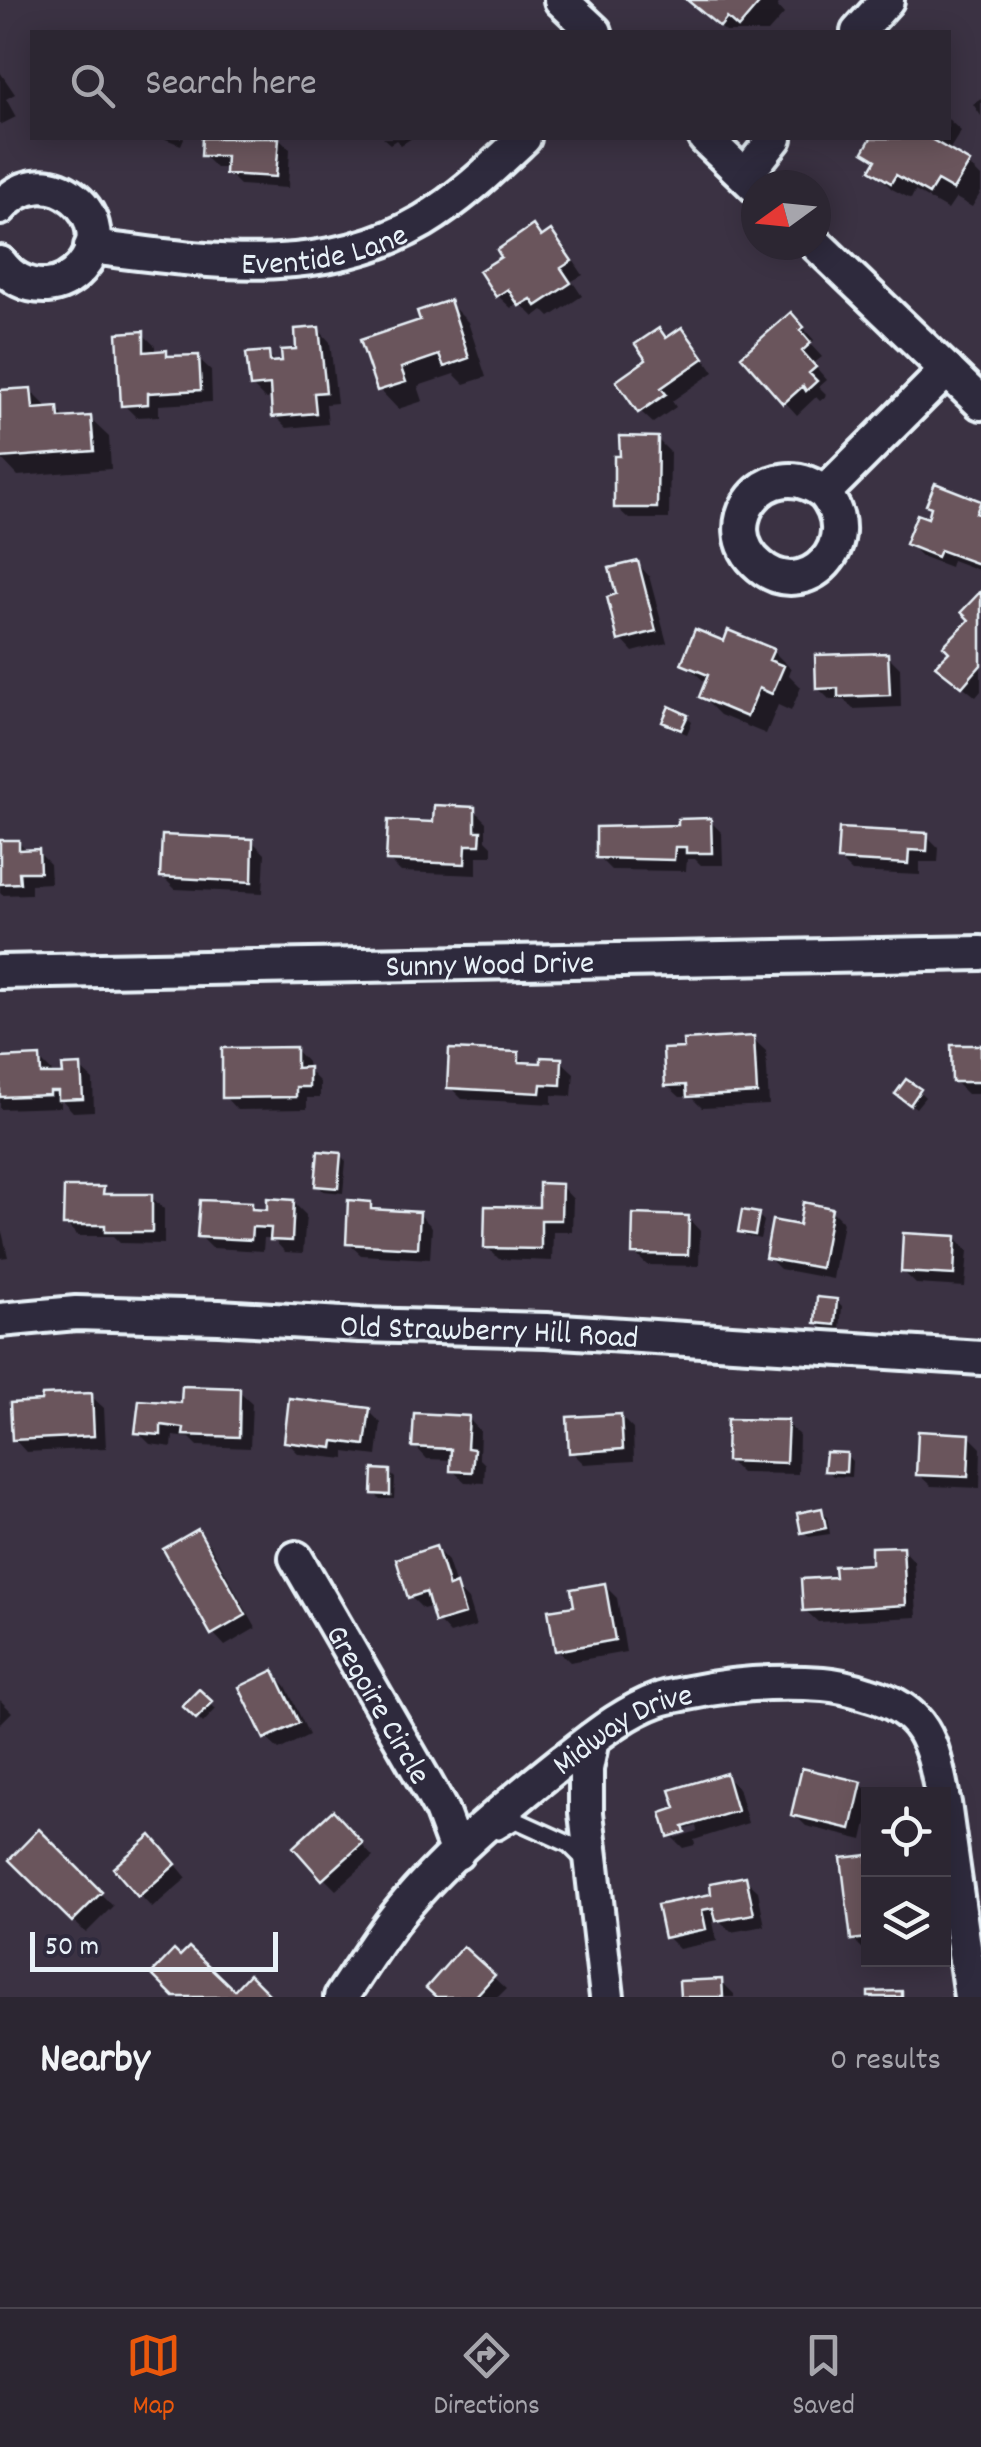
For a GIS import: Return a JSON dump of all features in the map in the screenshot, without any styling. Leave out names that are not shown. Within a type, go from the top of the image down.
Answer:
[{"type":"street","points":[[561,0],[593,30]]},
{"type":"street","points":[[860,30],[887,0]]},
{"type":"street","name":"Eventide Lane","points":[[91,247],[186,259],[264,263],[347,252],[385,240],[455,200],[522,140]]},
{"type":"street","points":[[706,140],[741,173]]},
{"type":"street","points":[[756,170],[774,140]]},
{"type":"street","points":[[0,208],[18,191],[43,185],[68,192],[86,210],[91,222],[87,260],[79,270],[56,284],[29,284],[0,263]]},
{"type":"street","points":[[831,258],[981,402]]},
{"type":"street","points":[[824,493],[947,370]]},
{"type":"street","name":"Sunny Wood Drive","points":[[0,972],[981,952]]},
{"type":"street","name":"Old Strawberry Hill Road","points":[[0,1320],[76,1312],[202,1316],[546,1330],[981,1358]]},
{"type":"street","name":"Gregoire Circle","points":[[296,1558],[432,1794],[457,1853]]},
{"type":"street","name":"Midway Drive","points":[[341,1997],[392,1922],[457,1853],[521,1794],[592,1738],[658,1700],[774,1681],[836,1685],[882,1698],[910,1713],[926,1732],[941,1787]]},
{"type":"street","points":[[592,1738],[585,1786],[607,1997]]},
{"type":"street","points":[[951,1853],[971,1997]]},
{"type":"lane","points":[[457,1853],[516,1820],[569,1844],[592,1866]]},
{"type":"building","points":[[687,0],[762,0],[738,28],[727,18],[720,27]]},
{"type":"building","points":[[202,140],[279,140],[276,177],[225,174],[226,156],[201,156]]},
{"type":"building","points":[[870,140],[932,140],[970,162],[953,190],[937,181],[929,194],[896,175],[891,183],[870,170],[876,160],[863,152]]},
{"type":"building","points":[[533,225],[541,237],[551,230],[572,261],[561,268],[571,283],[536,306],[531,299],[519,306],[508,289],[496,297],[479,271],[501,257],[497,250]]},
{"type":"building","points":[[450,300],[469,358],[444,367],[439,355],[401,368],[406,382],[377,391],[360,340],[420,320],[417,311]]},
{"type":"building","points":[[791,312],[811,343],[802,351],[816,367],[809,373],[817,381],[806,391],[803,386],[783,404],[741,356]]},
{"type":"building","points":[[319,327],[326,392],[314,393],[316,413],[272,417],[270,385],[250,387],[246,353],[269,351],[270,362],[282,361],[281,350],[296,349],[295,329]]},
{"type":"building","points":[[682,327],[704,358],[661,388],[666,394],[638,413],[616,381],[646,360],[635,344],[659,328],[666,338]]},
{"type":"building","points":[[144,331],[144,352],[167,350],[167,356],[199,355],[201,390],[148,393],[148,404],[121,406],[117,333]]},
{"type":"building","points":[[31,388],[33,409],[58,407],[59,418],[91,416],[94,451],[0,458],[0,390]]},
{"type":"building","points":[[619,436],[658,437],[657,508],[614,508],[614,456],[620,456]]},
{"type":"building","points":[[935,483],[981,501],[976,513],[981,515],[981,565],[940,550],[937,557],[905,544],[917,514],[928,518],[931,507],[926,505]]},
{"type":"building","points":[[638,561],[656,631],[618,641],[607,597],[616,594],[609,568]]},
{"type":"building","points":[[981,591],[981,665],[962,687],[935,666],[949,652],[943,646],[969,620],[961,612]]},
{"type":"building","points":[[695,629],[724,641],[728,630],[774,649],[769,660],[784,666],[772,694],[759,688],[747,717],[699,697],[708,675],[681,664]]},
{"type":"building","points":[[888,653],[890,695],[838,697],[838,688],[816,689],[815,655]]},
{"type":"building","points":[[669,706],[688,715],[681,730],[662,722]]},
{"type":"building","points":[[434,805],[475,807],[475,831],[481,831],[480,845],[466,845],[465,864],[386,861],[388,820],[433,822]]},
{"type":"building","points":[[711,818],[712,853],[686,853],[686,847],[675,847],[674,860],[596,858],[596,827],[678,825],[678,819]]},
{"type":"building","points":[[839,828],[928,833],[927,851],[909,850],[908,864],[837,860]]},
{"type":"building","points":[[162,835],[253,839],[252,882],[160,877]]},
{"type":"building","points":[[0,840],[19,840],[19,850],[39,849],[40,872],[19,872],[20,883],[0,884]]},
{"type":"building","points":[[754,1036],[757,1093],[687,1097],[686,1085],[665,1086],[663,1049],[684,1048],[683,1040]]},
{"type":"building","points":[[951,1045],[981,1045],[981,1082],[952,1082]]},
{"type":"building","points":[[296,1047],[296,1068],[309,1067],[309,1087],[296,1087],[296,1097],[222,1098],[222,1048]]},
{"type":"building","points":[[449,1049],[519,1052],[519,1062],[541,1063],[541,1057],[562,1058],[561,1085],[541,1084],[540,1093],[447,1088]]},
{"type":"building","points":[[40,1056],[41,1074],[63,1074],[62,1066],[81,1065],[83,1099],[58,1100],[58,1091],[50,1091],[50,1095],[0,1097],[0,1058]]},
{"type":"building","points":[[906,1079],[921,1089],[910,1105],[895,1094]]},
{"type":"building","points":[[318,1151],[341,1153],[338,1188],[315,1186]]},
{"type":"building","points":[[539,1183],[562,1184],[561,1220],[541,1220],[541,1249],[484,1248],[485,1206],[539,1207]]},
{"type":"building","points":[[64,1187],[104,1187],[103,1194],[152,1194],[152,1232],[105,1232],[105,1225],[63,1225]]},
{"type":"building","points":[[267,1198],[294,1200],[292,1241],[270,1240],[271,1228],[252,1227],[251,1240],[197,1237],[200,1200],[252,1202],[252,1209],[267,1210]]},
{"type":"building","points":[[348,1200],[371,1202],[371,1209],[420,1212],[418,1248],[346,1244]]},
{"type":"building","points":[[803,1202],[832,1208],[821,1268],[765,1258],[772,1220],[799,1225]]},
{"type":"building","points":[[742,1210],[759,1213],[755,1235],[738,1232]]},
{"type":"building","points":[[633,1214],[689,1216],[688,1255],[632,1254]]},
{"type":"building","points":[[903,1233],[956,1236],[954,1275],[901,1272]]},
{"type":"building","points":[[817,1297],[837,1299],[835,1325],[815,1323]]},
{"type":"building","points":[[182,1386],[240,1388],[239,1437],[183,1435],[184,1428],[161,1425],[161,1435],[135,1433],[139,1400],[181,1403]]},
{"type":"building","points":[[92,1393],[94,1436],[12,1440],[10,1403],[41,1401],[42,1395]]},
{"type":"building","points":[[289,1398],[370,1408],[365,1445],[334,1441],[333,1448],[284,1442]]},
{"type":"building","points":[[414,1413],[469,1416],[467,1448],[474,1449],[472,1472],[450,1471],[451,1449],[412,1447]]},
{"type":"building","points":[[621,1414],[623,1449],[569,1453],[567,1417]]},
{"type":"building","points":[[727,1419],[788,1420],[786,1463],[726,1461]]},
{"type":"building","points":[[918,1431],[970,1434],[968,1477],[916,1475]]},
{"type":"building","points":[[826,1452],[847,1453],[846,1472],[824,1471]]},
{"type":"building","points":[[373,1469],[390,1470],[390,1495],[372,1494]]},
{"type":"building","points":[[822,1508],[826,1528],[801,1533],[797,1513]]},
{"type":"building","points":[[198,1529],[246,1615],[211,1635],[163,1549]]},
{"type":"building","points":[[436,1546],[449,1587],[456,1584],[465,1614],[435,1623],[426,1592],[408,1598],[396,1559]]},
{"type":"building","points":[[903,1546],[906,1605],[803,1611],[801,1579],[835,1577],[834,1566],[871,1564],[871,1547]]},
{"type":"building","points":[[605,1583],[615,1640],[555,1651],[548,1610],[574,1606],[571,1589]]},
{"type":"building","points":[[274,1670],[299,1723],[264,1739],[239,1687]]},
{"type":"building","points":[[199,1689],[213,1702],[196,1719],[182,1706]]},
{"type":"building","points":[[802,1768],[862,1782],[851,1829],[791,1815]]},
{"type":"building","points":[[726,1773],[737,1811],[683,1827],[685,1832],[668,1837],[661,1813],[676,1808],[670,1790]]},
{"type":"building","points":[[333,1810],[363,1843],[322,1880],[293,1847]]},
{"type":"building","points":[[39,1829],[102,1892],[72,1922],[9,1860]]},
{"type":"building","points":[[151,1835],[176,1864],[138,1897],[113,1868]]},
{"type":"building","points":[[861,1856],[861,1939],[851,1940],[841,1858]]},
{"type":"building","points":[[746,1876],[754,1914],[716,1921],[713,1908],[702,1910],[706,1929],[664,1938],[657,1905],[711,1894],[710,1883]]},
{"type":"building","points":[[463,1946],[495,1975],[475,1997],[436,1997],[426,1988]]},
{"type":"building","points":[[189,1947],[234,1990],[249,1974],[269,1994],[174,1997],[151,1974],[174,1950],[180,1956]]},
{"type":"building","points":[[722,1979],[723,1997],[680,1997],[679,1981]]},
{"type":"building","points":[[902,1991],[902,1997],[868,1997],[868,1992]]}]
